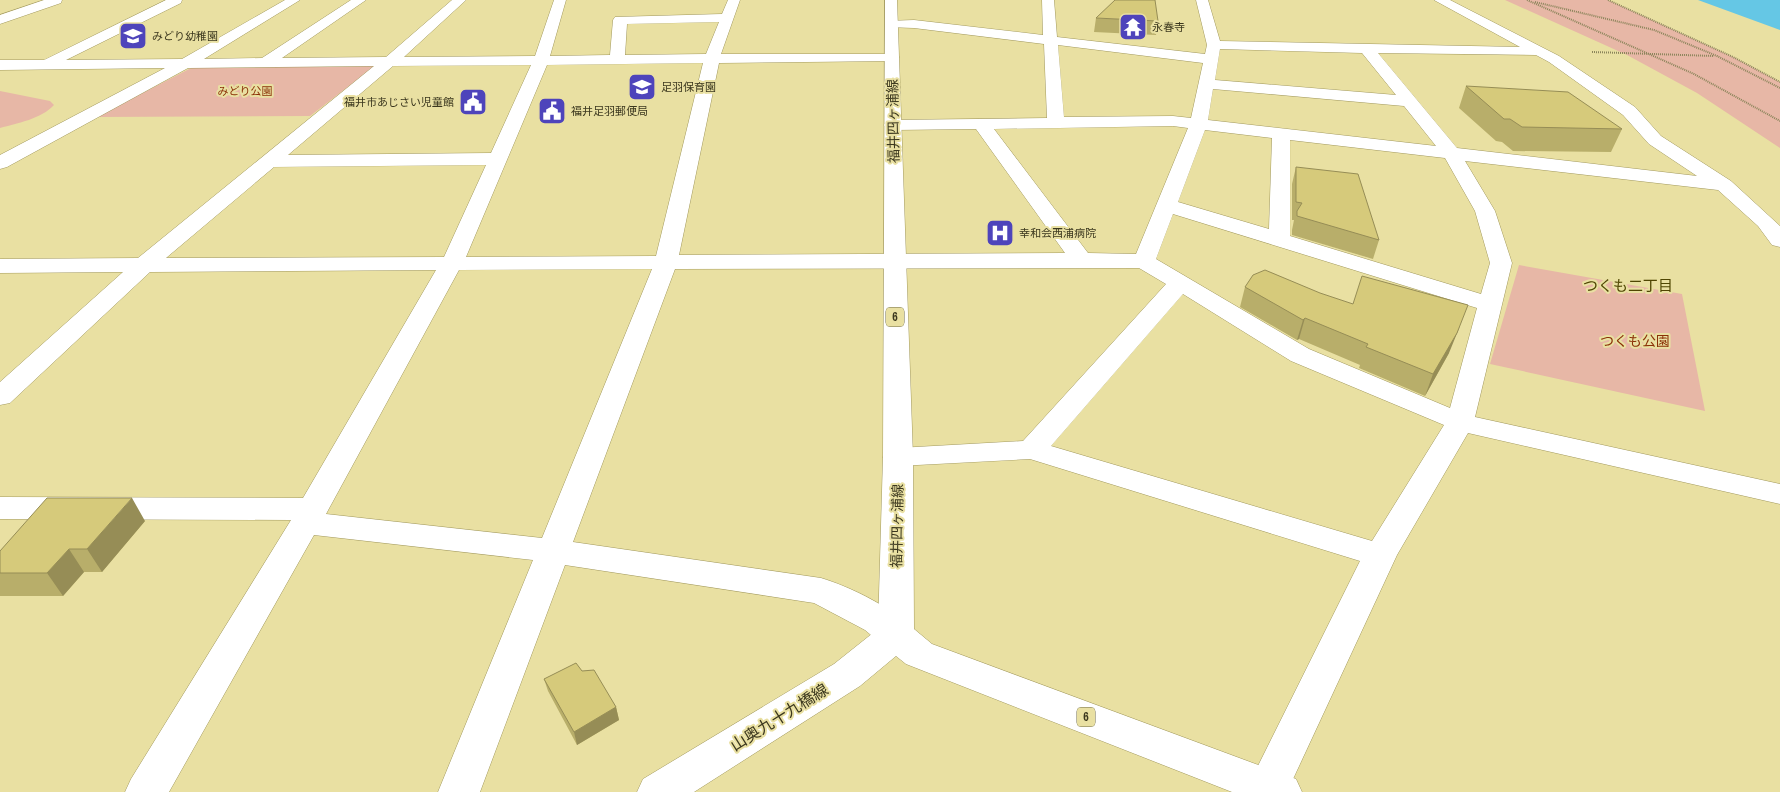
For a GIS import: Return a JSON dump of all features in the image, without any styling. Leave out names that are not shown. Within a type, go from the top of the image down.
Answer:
[{"type":"street","points":[[0,20],[56,0]]},
{"type":"street","points":[[45,65],[176,0]]},
{"type":"street","points":[[0,163],[186,63],[294,0]]},
{"type":"street","points":[[266,62],[360,0]]},
{"type":"street","points":[[0,397],[144,264],[390,61],[460,0]]},
{"type":"street","points":[[146,792],[308,516],[452,263],[541,60],[560,0]]},
{"type":"street","points":[[459,792],[666,262],[712,59],[734,0]]},
{"type":"street","name":"福井四ヶ浦線","points":[[892,0],[898,457],[896,635]]},
{"type":"street","points":[[1048,0],[1056,123]]},
{"type":"street","points":[[1144,262],[1198,126],[1212,52],[1202,0]]},
{"type":"street","points":[[1440,0],[1554,60],[1629,111],[1656,140],[1724,185],[1765,222],[1780,240]]},
{"type":"street","points":[[617,60],[620,20],[727,18]]},
{"type":"street","points":[[892,24],[914,24],[1050,40],[1212,52],[1366,48],[1540,52]]},
{"type":"street","points":[[1272,790],[1380,555],[1460,422],[1501,263],[1485,211],[1452,154],[1366,48]]},
{"type":"street","points":[[0,65],[892,58]]},
{"type":"street","points":[[1206,84],[1408,101]]},
{"type":"street","points":[[893,125],[1173,121],[1198,126],[1724,185]]},
{"type":"street","points":[[981,124],[1081,260]]},
{"type":"street","points":[[1279,240],[1280,135]]},
{"type":"street","points":[[268,161],[498,159]]},
{"type":"street","points":[[1167,205],[1490,304]]},
{"type":"street","points":[[0,266],[1081,260],[1144,262],[1300,355],[1460,422],[1780,494]]},
{"type":"street","points":[[1031,450],[1180,283]]},
{"type":"street","points":[[898,457],[1031,450],[1380,555]]},
{"type":"street","points":[[0,508],[308,516],[821,591],[878,620],[896,635]]},
{"type":"street","points":[[29,534],[53,508]]},
{"type":"street","name":"6","points":[[896,635],[919,654],[1272,790]]},
{"type":"street","name":"山奥九十九橋線","points":[[658,792],[847,675],[896,635]]},
{"type":"path","points":[[1527,0],[1694,74],[1780,121]]},
{"type":"path","points":[[1527,0],[1654,30],[1717,56],[1780,88]]},
{"type":"path","points":[[1608,0],[1729,56],[1780,82]]},
{"type":"path","points":[[1586,52],[1729,56]]},
{"type":"green space","points":[[1505,0],[1608,0],[1733,57],[1780,82],[1780,148],[1697,93],[1627,55]]},
{"type":"green space","name":"みどり公園","points":[[379,63],[310,116],[96,117],[195,66]]},
{"type":"green space","points":[[0,91],[50,101],[54,105],[36,117],[0,128]]},
{"type":"green space","name":"つくも公園","points":[[1519,265],[1682,294],[1705,411],[1490,364]]},
{"type":"water","points":[[1698,0],[1780,0],[1780,30]]},
{"type":"building","points":[[1115,0],[1155,0],[1158,21],[1096,18]]},
{"type":"building","points":[[1466,86],[1568,92],[1622,129],[1522,127],[1510,119],[1504,119]]},
{"type":"building","points":[[1296,167],[1358,174],[1379,240],[1297,216],[1297,211],[1302,203],[1296,202]]},
{"type":"building","points":[[1265,270],[1320,293],[1353,304],[1362,276],[1468,305],[1457,333],[1433,374],[1366,347],[1368,344],[1305,318],[1303,320],[1245,287],[1253,275]]},
{"type":"building","points":[[47,498],[132,498],[87,549],[69,549],[47,573],[0,573],[0,551]]},
{"type":"building","points":[[576,663],[582,671],[594,670],[616,707],[574,732],[544,679]]},
{"type":"place","name":"永春寺","points":[[1133,27]]},
{"type":"place","name":"みどり幼稚園","points":[[133,36]]},
{"type":"place","name":"足羽保育園","points":[[642,87]]},
{"type":"place","name":"福井市あじさい児童館","points":[[473,102]]},
{"type":"place","name":"福井足羽郵便局","points":[[552,111]]},
{"type":"place","name":"幸和会西浦病院","points":[[1000,233]]},
{"type":"district","name":"つくも二丁目","points":[[1628,285]]}]
